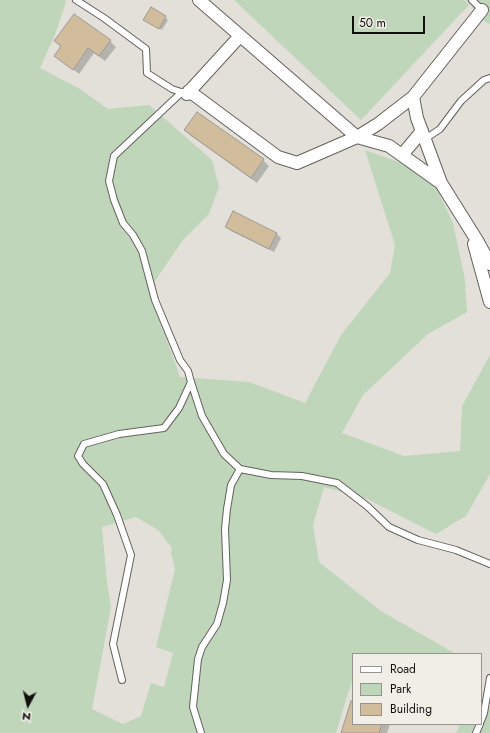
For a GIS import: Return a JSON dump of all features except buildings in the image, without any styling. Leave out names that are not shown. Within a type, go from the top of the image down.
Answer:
[{"type":"street","points":[[199,0],[356,137],[387,145],[442,182]]},
{"type":"street","points":[[240,36],[186,92],[278,158],[297,163],[356,137],[378,124],[413,97],[482,10]]},
{"type":"street","points":[[413,97],[417,118],[442,182],[490,264]]},
{"type":"street","points":[[378,124],[387,145]]},
{"type":"street","points":[[402,155],[424,135]]},
{"type":"street","points":[[470,228],[490,302]]},
{"type":"lane","points":[[76,0],[104,18],[146,49],[147,73],[172,89],[186,92]]},
{"type":"lane","points":[[472,0],[482,10]]},
{"type":"lane","points":[[424,135],[440,129],[461,101],[484,80],[490,78]]},
{"type":"lane","points":[[186,92],[114,156],[109,182],[123,223],[133,235],[142,251],[155,300],[180,360],[188,372],[202,416],[224,454],[240,469],[271,475],[302,476],[337,483],[367,506],[389,526],[418,540],[456,550],[490,564]]},
{"type":"lane","points":[[122,680],[113,644],[131,555],[118,516],[103,484],[83,464],[78,456],[84,444],[120,434],[164,428],[179,408],[191,382]]},
{"type":"lane","points":[[201,733],[192,707],[198,659],[202,647],[217,624],[223,603],[227,580],[225,529],[227,509],[231,486],[240,469]]},
{"type":"lane","points":[[482,718],[490,678]]},
{"type":"green space","points":[[0,0],[65,0],[66,2],[55,35],[40,68],[80,89],[108,109],[149,105],[212,160],[219,187],[209,214],[183,240],[155,281],[161,323],[180,377],[249,382],[305,403],[341,335],[390,273],[395,245],[365,150],[404,164],[435,185],[453,223],[465,280],[467,312],[428,334],[363,395],[342,433],[404,456],[460,451],[462,406],[490,355],[490,474],[466,516],[436,534],[367,499],[324,487],[313,525],[319,562],[381,611],[454,653],[352,653],[352,680],[336,733],[0,733]],"holes":[[[136,517],[158,530],[172,548],[171,553],[175,569],[156,647],[173,653],[164,687],[151,683],[141,716],[123,724],[92,709],[111,607],[102,527]]]},
{"type":"green space","points":[[234,0],[464,0],[469,5],[361,120]]},
{"type":"green space","points":[[466,0],[490,0],[490,24],[484,21]]},
{"type":"green space","points":[[482,700],[490,709],[490,733],[456,733],[460,725],[482,725]]}]
